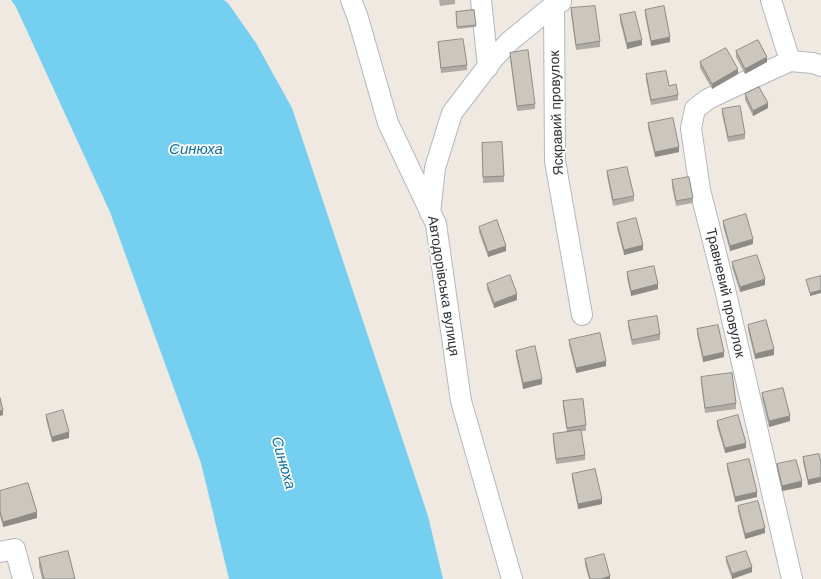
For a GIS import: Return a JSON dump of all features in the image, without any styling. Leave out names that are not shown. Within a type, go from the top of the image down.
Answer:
[{"type":"street","points":[[351,0],[358,18],[388,123],[430,213]]},
{"type":"street","points":[[481,0],[488,67]]},
{"type":"street","points":[[771,0],[790,62],[813,63],[821,66]]},
{"type":"street","name":"Автодорівська вулиця","points":[[512,579],[461,401],[436,224],[430,213],[435,168],[452,113],[510,41],[560,3]]},
{"type":"street","name":"Яскравий провулок","points":[[560,3],[555,161],[582,315]]},
{"type":"street","name":"Травневий провулок","points":[[790,62],[708,99],[695,109],[690,128],[700,190],[724,285],[792,579]]},
{"type":"street","points":[[0,552],[16,549],[23,579]]},
{"type":"water","name":"Синюха","points":[[11,0],[224,0],[228,3],[256,43],[292,108],[428,516],[443,579],[229,579],[201,463],[110,212],[16,7]]},
{"type":"building","points":[[595,6],[600,41],[576,45],[571,8]]},
{"type":"building","points":[[664,6],[670,37],[651,41],[645,10]]},
{"type":"building","points":[[474,10],[476,25],[457,27],[456,12]]},
{"type":"building","points":[[635,12],[642,40],[627,43],[620,15]]},
{"type":"building","points":[[463,39],[467,65],[441,68],[438,42]]},
{"type":"building","points":[[758,40],[767,57],[745,69],[736,51]]},
{"type":"building","points":[[726,48],[738,69],[712,84],[700,62]]},
{"type":"building","points":[[528,50],[535,104],[517,106],[510,53]]},
{"type":"building","points":[[666,71],[669,86],[676,84],[678,95],[651,100],[646,74]]},
{"type":"building","points":[[759,87],[768,103],[753,111],[745,94]]},
{"type":"building","points":[[740,106],[745,134],[728,137],[722,109]]},
{"type":"building","points":[[673,118],[679,147],[655,152],[648,123]]},
{"type":"building","points":[[502,142],[504,176],[483,177],[482,143]]},
{"type":"building","points":[[627,167],[634,196],[613,200],[607,171]]},
{"type":"building","points":[[689,177],[693,198],[676,201],[672,180]]},
{"type":"building","points":[[746,214],[753,239],[730,246],[723,221]]},
{"type":"building","points":[[636,218],[643,245],[624,250],[617,223]]},
{"type":"building","points":[[497,220],[506,246],[488,252],[479,227]]},
{"type":"building","points":[[757,255],[765,279],[740,287],[732,262]]},
{"type":"building","points":[[654,266],[658,284],[631,291],[627,272]]},
{"type":"building","points":[[510,275],[517,294],[494,303],[487,284]]},
{"type":"building","points":[[821,276],[821,290],[810,293],[806,280]]},
{"type":"building","points":[[657,316],[660,334],[632,340],[628,321]]},
{"type":"building","points":[[766,320],[774,349],[755,354],[748,325]]},
{"type":"building","points":[[718,325],[724,352],[703,357],[697,329]]},
{"type":"building","points":[[600,333],[606,361],[576,368],[569,340]]},
{"type":"building","points":[[535,346],[542,379],[523,383],[516,351]]},
{"type":"building","points":[[732,373],[736,403],[705,408],[701,377]]},
{"type":"building","points":[[783,388],[790,416],[769,421],[762,393]]},
{"type":"building","points":[[0,398],[3,410],[0,411]]},
{"type":"building","points":[[583,399],[586,425],[567,428],[563,401]]},
{"type":"building","points":[[63,410],[69,432],[52,437],[46,415]]},
{"type":"building","points":[[738,415],[746,443],[725,448],[717,421]]},
{"type":"building","points":[[581,430],[585,455],[556,459],[553,434]]},
{"type":"building","points":[[819,454],[821,462],[821,477],[808,480],[803,457]]},
{"type":"building","points":[[749,459],[757,492],[735,497],[727,464]]},
{"type":"building","points":[[796,460],[802,481],[782,486],[777,464]]},
{"type":"building","points":[[595,469],[602,499],[578,504],[572,474]]},
{"type":"building","points":[[28,483],[37,512],[3,522],[0,511],[0,491]]},
{"type":"building","points":[[758,501],[765,528],[745,534],[738,506]]},
{"type":"building","points":[[68,551],[75,579],[44,579],[39,558]]},
{"type":"building","points":[[746,551],[752,567],[732,574],[726,557]]},
{"type":"building","points":[[604,554],[610,576],[601,579],[590,579],[585,559]]}]
